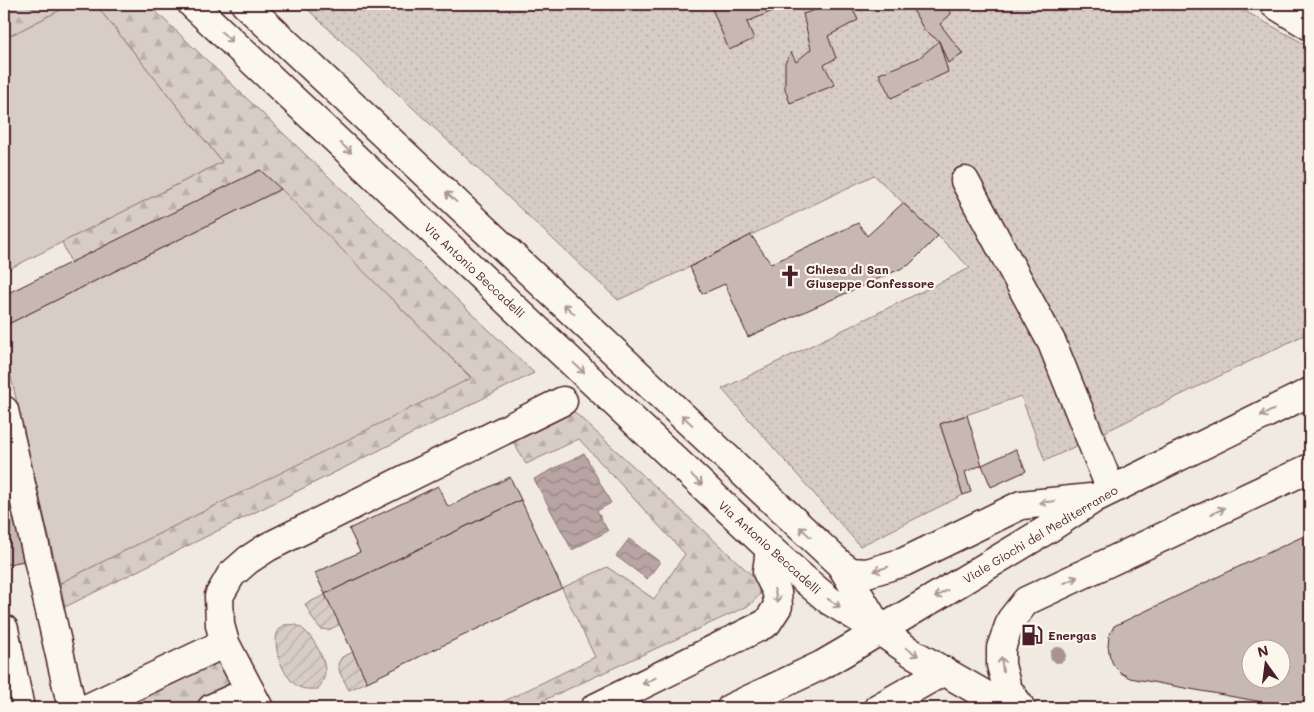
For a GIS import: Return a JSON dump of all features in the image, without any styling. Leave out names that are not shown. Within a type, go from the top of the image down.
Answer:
[{"type":"main road","name":"Via Antonio Beccadelli","points":[[192,4],[770,549],[824,596],[912,653],[1008,708]]},
{"type":"main road","points":[[246,4],[841,565],[851,572],[867,574],[904,562],[1021,505],[1103,494],[1052,343],[965,181]]},
{"type":"main road","points":[[1274,4],[1310,26]]},
{"type":"main road","name":"Viale Giochi del Mediterraneo","points":[[732,708],[822,665],[1103,494],[1310,392]]},
{"type":"main road","points":[[212,708],[255,700],[225,643],[220,625],[219,596],[230,575],[268,546],[563,401]]},
{"type":"main road","points":[[4,410],[72,708]]},
{"type":"main road","points":[[1021,708],[1007,688],[1001,665],[1001,648],[1011,620],[1026,601],[1310,468]]},
{"type":"main road","points":[[595,708],[767,623],[778,606],[777,592],[767,572],[770,549]]},
{"type":"main road","points":[[841,565],[880,631]]},
{"type":"main road","points":[[4,629],[20,708]]},
{"type":"main road","points":[[88,708],[225,643]]},
{"type":"main road","points":[[878,708],[944,671]]},
{"type":"green space","points":[[4,4],[72,4],[4,39]]},
{"type":"green space","points":[[72,4],[95,4],[222,162],[7,270],[4,261],[4,39]]},
{"type":"green space","points":[[95,4],[148,4],[534,373],[65,607],[60,583],[471,377],[260,170],[71,263],[62,242],[222,162]]},
{"type":"green space","points":[[302,4],[1232,4],[1310,47],[1310,332],[1045,461],[1021,396],[940,424],[963,495],[860,546],[722,389],[970,268],[938,236],[874,175],[690,267],[618,300]]},
{"type":"green space","points":[[281,189],[471,378],[60,583],[4,348],[4,326]]},
{"type":"green space","points":[[572,410],[756,579],[760,594],[750,605],[527,708],[490,708],[595,657],[562,588],[607,567],[654,599],[685,554],[579,439],[526,464],[512,440]]},
{"type":"green space","points":[[325,595],[340,624],[329,630],[321,629],[314,621],[305,604]]},
{"type":"green space","points":[[284,625],[294,625],[301,628],[311,638],[319,651],[325,670],[323,680],[318,689],[299,687],[284,671],[278,656],[276,641],[278,631]]},
{"type":"green space","points":[[222,650],[243,688],[200,708],[100,708]]},
{"type":"green space","points":[[353,652],[367,682],[349,690],[340,673],[338,664],[342,657]]},
{"type":"water","points":[[584,453],[611,503],[597,511],[608,531],[572,550],[534,479]]},
{"type":"water","points":[[629,539],[660,562],[647,579],[616,556]]},
{"type":"building","points":[[715,4],[772,4],[775,10],[747,22],[754,39],[729,50],[711,6]]},
{"type":"building","points":[[833,4],[850,4],[858,20],[828,36],[836,58],[824,65],[835,85],[790,103],[785,89],[785,63],[791,52],[796,62],[811,49],[803,14]]},
{"type":"building","points":[[910,4],[947,4],[951,14],[940,24],[963,54],[948,63],[939,41],[924,30]]},
{"type":"building","points":[[939,41],[948,72],[891,98],[879,74],[919,58]]},
{"type":"building","points":[[260,170],[281,189],[4,326],[4,295]]},
{"type":"building","name":"Chiesa di San Giuseppe Confessore","points":[[903,203],[938,236],[909,265],[748,337],[725,284],[702,294],[690,267],[751,235],[771,264],[858,223],[867,236]]},
{"type":"building","points":[[967,415],[982,465],[965,472],[971,492],[963,495],[940,424]]},
{"type":"building","points":[[1016,449],[1026,471],[991,487],[982,465]]},
{"type":"building","points":[[4,465],[24,561],[4,565]]},
{"type":"building","points":[[510,477],[521,500],[325,594],[315,573],[360,552],[349,529],[438,486],[448,507]]},
{"type":"building","points":[[521,500],[562,588],[367,682],[325,594]]},
{"type":"building","points":[[1310,533],[1310,708],[1295,708],[1130,678],[1114,666],[1108,646],[1109,636],[1114,626]]},
{"type":"place","name":"Chiesa di San Giuseppe Confessore","points":[[790,276]]},
{"type":"place","name":"Energas","points":[[1032,635]]}]
